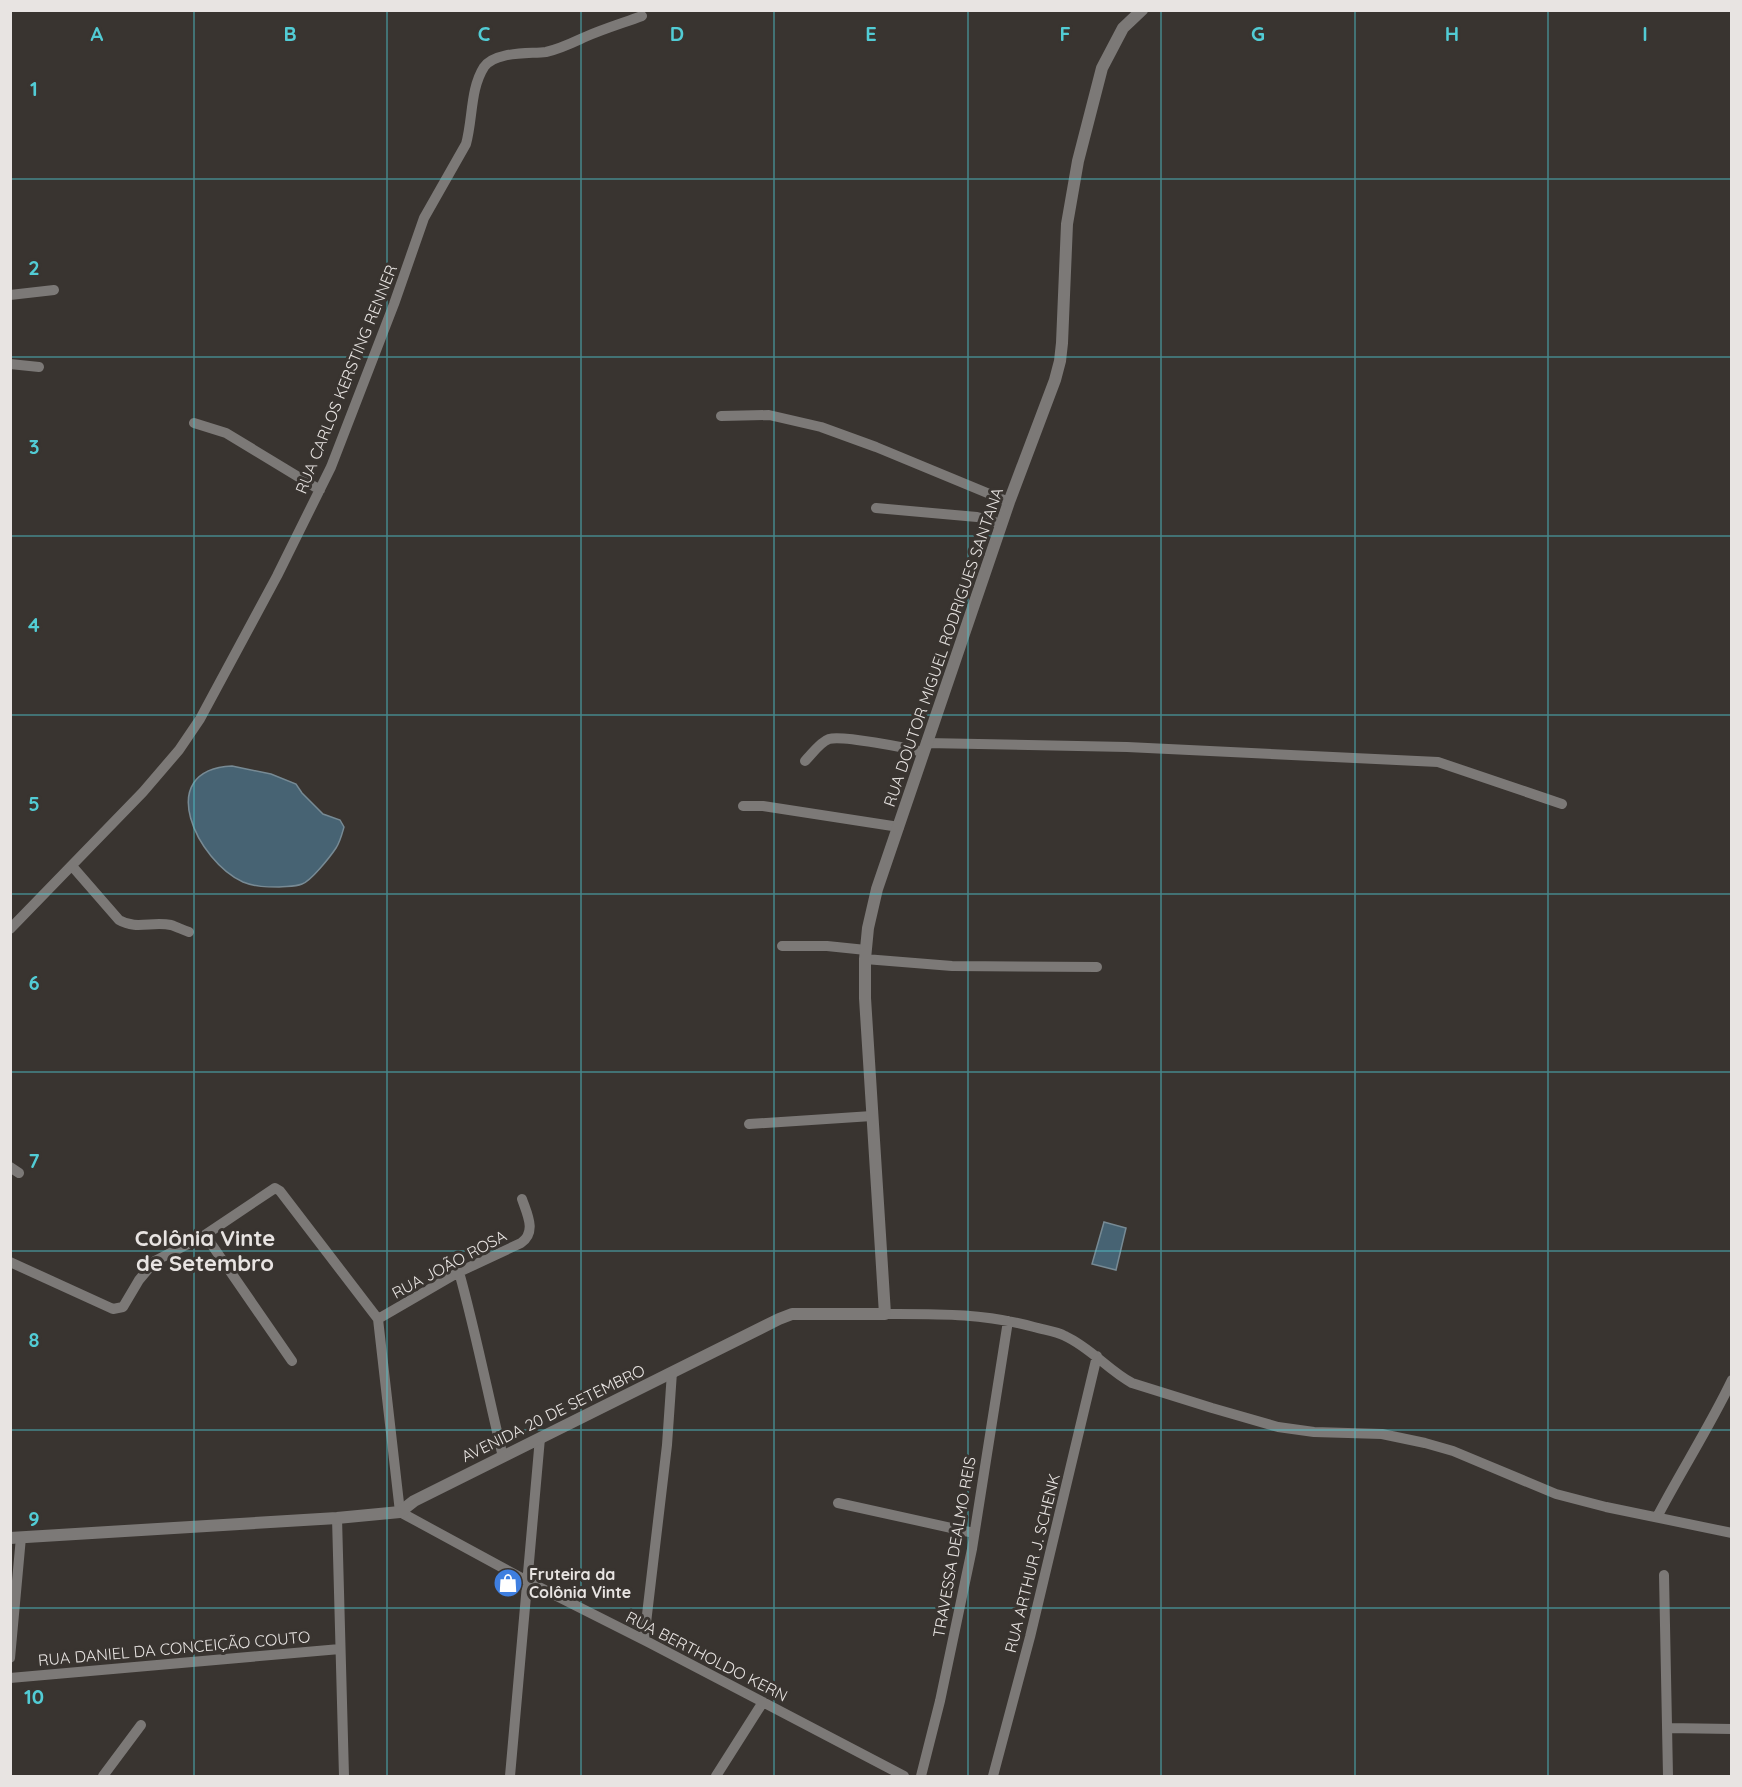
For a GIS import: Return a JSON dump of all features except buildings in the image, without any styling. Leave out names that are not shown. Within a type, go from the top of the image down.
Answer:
[{"type":"street","name":"RUA DOUTOR MIGUEL RODRIGUES SANTANA","points":[[885,1314],[865,998],[865,954],[868,928],[877,889],[924,747],[1060,361],[1067,224],[1078,161],[1102,68],[1123,28],[1142,10]]},
{"type":"street","name":"RUA CARLOS KERSTING RENNER","points":[[10,929],[143,792],[179,750],[200,719],[277,576],[320,490],[394,304],[424,218],[466,144],[470,131],[473,100],[483,69],[489,61],[523,53],[545,52],[642,16]]},
{"type":"street","points":[[10,295],[54,290]]},
{"type":"street","points":[[10,364],[39,367]]},
{"type":"street","points":[[721,416],[769,415],[821,427],[876,447],[1009,502]]},
{"type":"street","points":[[195,423],[226,433],[320,490]]},
{"type":"street","points":[[876,508],[977,517],[1002,524]]},
{"type":"street","points":[[805,761],[828,739],[832,739],[924,747],[1127,747],[1438,762],[1562,804]]},
{"type":"street","points":[[743,806],[763,806],[899,827]]},
{"type":"street","points":[[72,866],[119,920],[127,925],[136,927],[145,924],[170,925],[189,932]]},
{"type":"street","points":[[782,946],[827,946],[865,954],[952,966],[1097,967]]},
{"type":"street","points":[[749,1124],[872,1116]]},
{"type":"street","points":[[10,1262],[112,1309],[123,1307],[139,1280],[155,1261],[205,1235],[271,1190],[275,1188],[280,1191],[378,1319],[400,1512]]},
{"type":"street","name":"RUA JOÃO ROSA","points":[[378,1319],[459,1272],[528,1238],[531,1232],[530,1224],[522,1199]]},
{"type":"street","points":[[205,1235],[292,1361]]},
{"type":"street","points":[[459,1272],[476,1333],[503,1456]]},
{"type":"street","name":"AVENIDA 20 DE SETEMBRO","points":[[16,1538],[400,1512],[414,1501],[503,1456],[792,1314],[963,1314],[1008,1321],[1064,1335],[1097,1356],[1114,1373],[1132,1383],[1256,1422],[1293,1430],[1382,1434],[1425,1443],[1462,1455],[1556,1494],[1606,1507],[1731,1533]]},
{"type":"street","name":"TRAVESSA DEALMO REIS","points":[[921,1776],[940,1701],[974,1533],[1008,1321]]},
{"type":"street","name":"RUA ARTHUR J. SCHENK","points":[[993,1776],[1030,1638],[1097,1356]]},
{"type":"street","points":[[644,1640],[667,1445],[672,1372]]},
{"type":"street","points":[[1656,1517],[1718,1409],[1731,1380]]},
{"type":"street","points":[[510,1776],[540,1438]]},
{"type":"street","points":[[838,1503],[974,1533]]},
{"type":"street","name":"RUA BERTHOLDO KERN","points":[[400,1512],[527,1581],[904,1776]]},
{"type":"street","points":[[337,1518],[344,1776]]},
{"type":"street","points":[[10,1658],[16,1538]]},
{"type":"street","points":[[1664,1575],[1668,1776]]},
{"type":"street","name":"RUA DANIEL DA CONCEIÇÃO COUTO","points":[[10,1678],[340,1648]]},
{"type":"street","points":[[716,1776],[763,1702]]},
{"type":"street","points":[[103,1776],[141,1725]]},
{"type":"street","points":[[1667,1728],[1731,1729]]},
{"type":"water","points":[[232,766],[271,774],[296,784],[323,814],[340,820],[344,827],[337,846],[306,882],[296,886],[266,887],[243,882],[226,871],[211,856],[199,838],[191,818],[188,799],[194,783],[208,771]]},
{"type":"water","points":[[1104,1222],[1126,1228],[1116,1270],[1092,1264]]},
{"type":"place","name":"Fruteira da Colônia Vinte","points":[[508,1583]]},
{"type":"district","name":"Colônia Vinte de Setembro","points":[[205,1250]]}]
